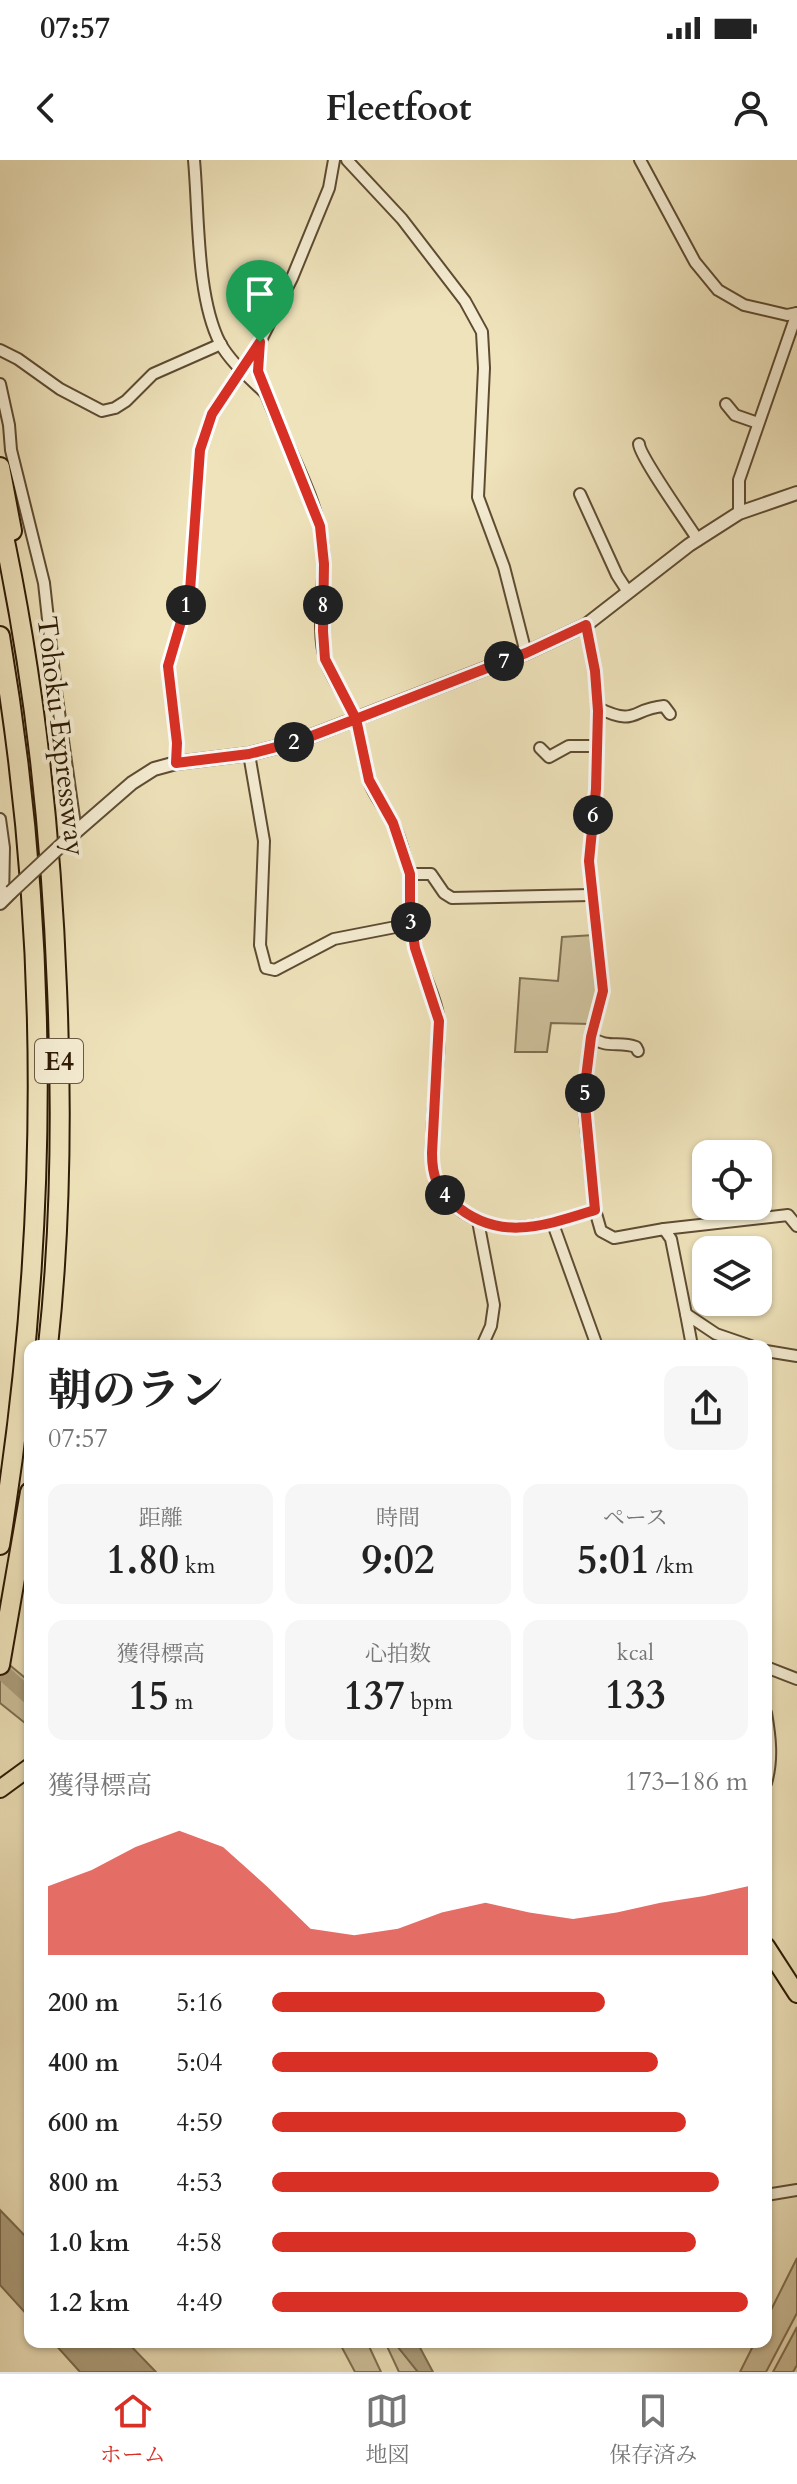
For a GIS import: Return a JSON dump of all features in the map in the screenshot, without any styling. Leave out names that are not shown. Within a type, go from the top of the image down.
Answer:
[{"type":"highway","points":[[0,467],[12,522],[11,575]]},
{"type":"highway","name":"Tohoku Expressway","points":[[0,518],[28,673],[42,777],[55,947],[59,1031],[59,1173],[48,1340]]},
{"type":"highway","name":"Tohoku Expressway","points":[[0,636],[14,726],[31,883],[38,1086],[35,1230],[26,1340]]},
{"type":"highway","name":"Tohoku Expressway","points":[[0,1545],[24,1363]]},
{"type":"highway","points":[[0,1665],[24,1531]]},
{"type":"main road","points":[[0,1789],[24,1771]]},
{"type":"main road","points":[[772,1955],[797,1994]]},
{"type":"street","points":[[194,160],[204,298],[221,344],[241,370],[266,394]]},
{"type":"street","points":[[176,763],[177,743],[168,666],[190,591],[200,450],[212,414],[260,342],[292,278],[329,188],[334,160]]},
{"type":"street","points":[[347,160],[402,219],[447,282],[465,301],[482,332],[484,368],[478,497],[504,567],[526,653]]},
{"type":"street","points":[[640,160],[695,262],[718,290],[744,305],[787,315],[797,313],[739,480],[739,513]]},
{"type":"street","points":[[260,342],[258,371],[320,526],[324,564],[325,659],[356,719],[369,780],[393,823],[410,874],[415,948],[439,1021],[432,1170],[438,1187],[478,1221],[496,1227],[553,1224],[595,1210]]},
{"type":"street","points":[[0,350],[60,389],[102,411],[126,401],[153,374],[221,344]]},
{"type":"street","points":[[0,384],[11,450],[44,583],[73,834]]},
{"type":"street","points":[[726,404],[735,415],[758,423]]},
{"type":"street","points":[[639,444],[642,456],[698,540]]},
{"type":"street","points":[[5,898],[73,834],[132,783],[154,769],[176,763],[249,754],[296,742],[526,653],[586,625],[698,540],[739,513],[797,493]]},
{"type":"street","points":[[580,494],[617,575],[628,592]]},
{"type":"street","points":[[586,625],[598,708],[589,861],[603,991],[591,1037],[584,1094],[595,1210],[601,1231],[614,1238],[788,1215],[797,1226]]},
{"type":"street","points":[[598,708],[619,718],[632,718],[664,706],[670,714]]},
{"type":"street","points":[[540,748],[549,757],[569,746],[598,746]]},
{"type":"street","points":[[249,754],[264,841],[260,945],[266,968],[275,970],[334,939],[411,924]]},
{"type":"street","points":[[0,819],[5,898]]},
{"type":"street","points":[[410,874],[431,874],[444,893],[452,898],[591,895]]},
{"type":"street","points":[[591,1037],[601,1044],[628,1044],[638,1051]]},
{"type":"street","points":[[478,1221],[494,1305],[494,1317],[484,1340]]},
{"type":"street","points":[[553,1224],[595,1340]]},
{"type":"street","points":[[664,1229],[671,1239],[691,1340]]},
{"type":"street","points":[[686,1314],[716,1334],[734,1340]]},
{"type":"street","points":[[772,1352],[797,1356]]},
{"type":"street","points":[[772,1669],[797,1679]]},
{"type":"street","points":[[772,2194],[797,2190]]},
{"type":"shaded area","points":[[594,935],[599,988],[590,1024],[551,1023],[547,1052],[515,1052],[520,978],[558,981],[562,937]]},
{"type":"shaded area","points":[[0,1657],[24,1677],[24,1722],[0,1703]]},
{"type":"shaded area","points":[[0,2210],[24,2235],[24,2311],[0,2285]]},
{"type":"shaded area","points":[[797,2258],[797,2313],[766,2372],[740,2372],[752,2348],[772,2348],[772,2308]]},
{"type":"shaded area","points":[[797,2327],[797,2365],[793,2372],[773,2372]]},
{"type":"shaded area","points":[[58,2348],[133,2348],[156,2372],[80,2372]]},
{"type":"shaded area","points":[[342,2348],[370,2348],[381,2372],[355,2372]]},
{"type":"shaded area","points":[[388,2348],[399,2348],[418,2372],[399,2372]]},
{"type":"shaded area","points":[[399,2348],[420,2348],[433,2372],[418,2372]]},
{"type":"waterway","points":[[0,1670],[24,1692]]},
{"type":"route","points":[[260,342],[212,414],[200,450],[190,591],[168,666],[177,743],[176,763],[249,754],[296,742],[356,719],[369,780],[393,823],[406,858],[415,948],[436,1004],[439,1021],[432,1153],[432,1170],[438,1187],[463,1212],[496,1227],[553,1224],[595,1210],[584,1094],[591,1037],[603,991],[589,861],[596,789],[598,711],[595,671],[586,625],[526,653],[356,719],[325,659],[324,564],[320,526],[258,371],[260,342]]}]
